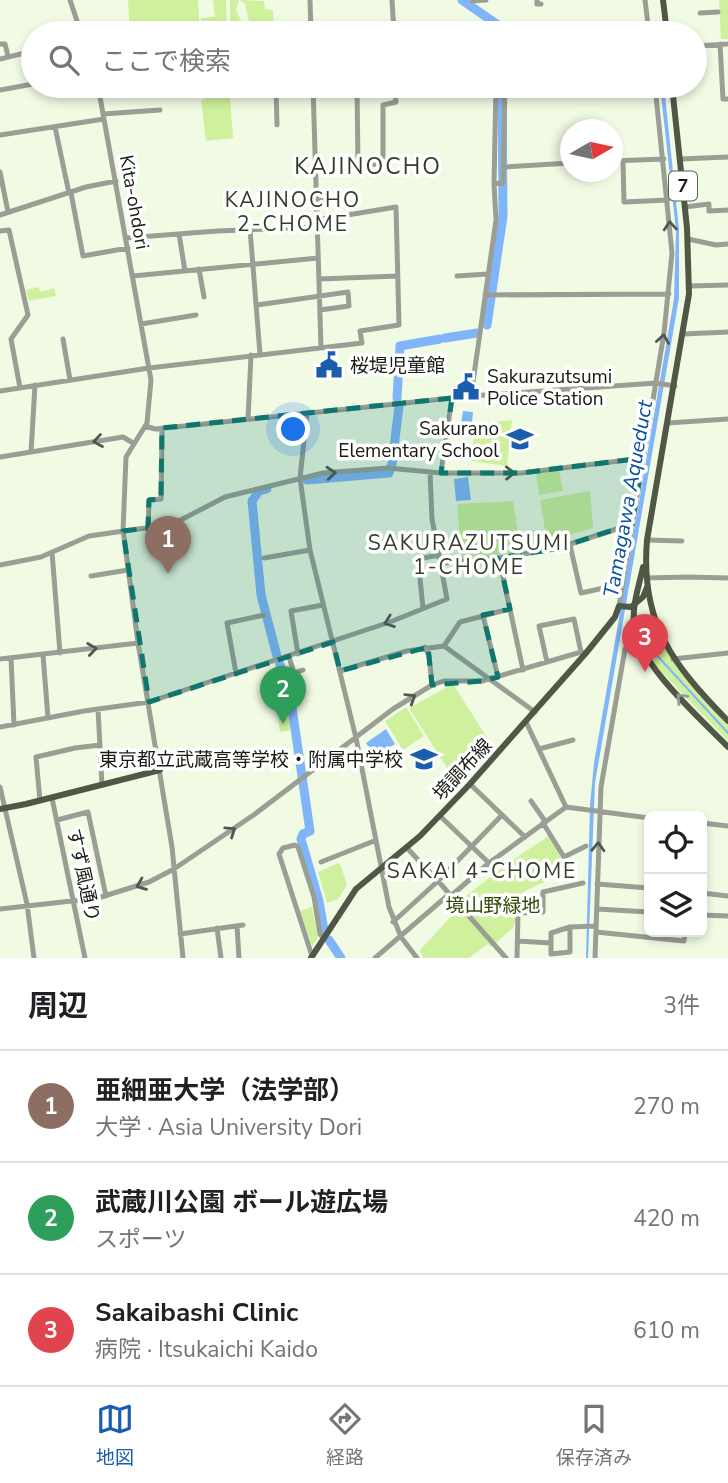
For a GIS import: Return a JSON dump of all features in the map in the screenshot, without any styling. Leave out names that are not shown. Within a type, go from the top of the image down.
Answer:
[{"type":"main road","points":[[663,0],[666,21]]},
{"type":"main road","name":"7","points":[[673,98],[688,239],[689,286],[647,540],[647,582],[655,620],[673,659],[728,721]]},
{"type":"main road","name":"7","points":[[646,555],[632,606],[637,639],[656,671],[728,747]]},
{"type":"main road","points":[[632,606],[643,597],[647,582]]},
{"type":"main road","points":[[620,606],[643,602],[652,607]]},
{"type":"main road","name":"境調布線","points":[[312,957],[351,896],[380,868],[407,848],[470,784],[535,712],[615,617],[620,606]]},
{"type":"main road","points":[[634,625],[643,618],[655,620]]},
{"type":"main road","points":[[2,808],[160,770]]},
{"type":"street","points":[[70,0],[77,21]]},
{"type":"street","points":[[310,0],[311,21]]},
{"type":"street","points":[[392,0],[393,21]]},
{"type":"street","points":[[472,1],[486,0]]},
{"type":"street","points":[[645,0],[648,21]]},
{"type":"street","points":[[700,13],[718,12]]},
{"type":"street","points":[[0,44],[5,44],[8,56]]},
{"type":"street","points":[[720,44],[723,99],[728,99]]},
{"type":"street","points":[[707,45],[728,44]]},
{"type":"street","points":[[0,59],[21,53]]},
{"type":"street","points":[[0,90],[21,86]]},
{"type":"street","name":"Kita-ohdori","points":[[100,98],[149,368],[150,392],[145,426]]},
{"type":"street","points":[[276,98],[277,125]]},
{"type":"street","points":[[313,98],[321,348]]},
{"type":"street","points":[[357,98],[358,168],[383,162],[383,105],[396,102],[396,98]]},
{"type":"street","points":[[471,396],[490,295],[488,274],[496,220],[496,98]]},
{"type":"street","points":[[494,184],[503,183],[505,98]]},
{"type":"street","points":[[620,606],[657,383],[672,253],[656,98]]},
{"type":"street","points":[[0,135],[104,116],[160,110]]},
{"type":"street","points":[[55,127],[83,257],[128,248]]},
{"type":"street","points":[[680,159],[728,157]]},
{"type":"street","points":[[664,159],[624,161],[624,202],[668,200]]},
{"type":"street","points":[[494,167],[560,164]]},
{"type":"street","points":[[0,172],[8,212]]},
{"type":"street","points":[[0,215],[116,181]]},
{"type":"street","points":[[316,200],[339,199]]},
{"type":"street","points":[[685,207],[709,204],[709,211],[728,210]]},
{"type":"street","points":[[0,391],[149,368],[362,343],[360,331],[400,325],[396,207],[317,223],[126,238]]},
{"type":"street","points":[[250,229],[260,354]]},
{"type":"street","points":[[0,231],[9,230],[27,315],[11,340],[20,388]]},
{"type":"street","points":[[179,234],[185,271]]},
{"type":"street","points":[[688,239],[716,245],[728,244]]},
{"type":"street","points":[[133,276],[318,258]]},
{"type":"street","points":[[199,269],[204,297]]},
{"type":"street","points":[[457,275],[488,274]]},
{"type":"street","points":[[319,279],[398,276]]},
{"type":"street","points":[[689,286],[728,285]]},
{"type":"street","points":[[257,304],[348,292],[349,306],[320,310]]},
{"type":"street","points":[[490,295],[669,294]]},
{"type":"street","points":[[141,324],[196,315]]},
{"type":"street","points":[[683,334],[728,332]]},
{"type":"street","points":[[63,338],[70,380]]},
{"type":"street","points":[[248,419],[251,355]]},
{"type":"street","points":[[183,958],[174,869],[123,531],[126,460],[133,443],[145,426],[162,428],[471,396],[657,383],[672,385]]},
{"type":"street","points":[[32,452],[35,385]]},
{"type":"street","points":[[441,473],[452,398]]},
{"type":"street","points":[[307,413],[300,478],[310,550],[356,738],[374,841],[393,922],[417,958]]},
{"type":"street","points":[[668,423],[728,419]]},
{"type":"street","points":[[148,528],[149,500],[161,499],[162,428]]},
{"type":"street","points":[[0,457],[123,437],[133,443]]},
{"type":"street","points":[[0,565],[41,557],[89,536],[173,524],[225,498],[323,473],[392,469],[441,473],[521,473],[643,458]]},
{"type":"street","points":[[0,727],[149,702],[333,642],[447,599],[432,519],[430,472]]},
{"type":"street","points":[[441,563],[499,558],[570,545],[632,524]]},
{"type":"street","points":[[647,540],[682,541]]},
{"type":"street","points":[[570,545],[581,593],[622,584]]},
{"type":"street","points":[[264,558],[310,550]]},
{"type":"street","points":[[51,552],[60,653]]},
{"type":"street","points":[[423,608],[418,559],[439,555]]},
{"type":"street","points":[[499,558],[523,670]]},
{"type":"street","points":[[91,576],[128,570]]},
{"type":"street","points":[[647,582],[688,576],[728,578]]},
{"type":"street","points":[[298,654],[291,611],[323,605]]},
{"type":"street","points":[[444,646],[460,622],[510,609]]},
{"type":"street","points":[[236,673],[228,623],[264,615]]},
{"type":"street","points":[[483,615],[498,677]]},
{"type":"street","points":[[0,909],[106,896],[149,882],[174,869],[255,814],[393,709],[432,685],[444,681],[490,681],[583,652],[574,619],[539,625],[547,662]]},
{"type":"street","points":[[595,958],[595,810],[625,649],[637,639]]},
{"type":"street","points":[[0,659],[138,643]]},
{"type":"street","points":[[340,671],[425,648],[444,646],[535,712]]},
{"type":"street","points":[[425,648],[429,656],[432,685]]},
{"type":"street","points":[[673,659],[728,653]]},
{"type":"street","points":[[43,655],[48,718]]},
{"type":"street","points":[[289,657],[294,673],[303,670]]},
{"type":"street","points":[[11,658],[14,724]]},
{"type":"street","points":[[98,709],[102,785]]},
{"type":"street","points":[[526,722],[566,807]]},
{"type":"street","points":[[539,750],[573,740]]},
{"type":"street","points":[[40,801],[36,757],[100,745]]},
{"type":"street","points":[[470,784],[525,837]]},
{"type":"street","points":[[0,788],[2,808],[27,904],[34,958]]},
{"type":"street","name":"すず風通り","points":[[52,798],[85,958]]},
{"type":"street","points":[[531,801],[564,857],[586,846]]},
{"type":"street","points":[[375,958],[447,896],[566,807],[644,817]]},
{"type":"street","points":[[57,820],[88,812],[106,896]]},
{"type":"street","points":[[393,922],[438,881],[502,815]]},
{"type":"street","points":[[440,816],[489,863]]},
{"type":"street","points":[[707,824],[728,826]]},
{"type":"street","points":[[321,862],[374,841]]},
{"type":"street","points":[[312,957],[279,854],[283,848],[295,845],[298,849],[314,897],[323,938]]},
{"type":"street","points":[[407,848],[506,958]]},
{"type":"street","points":[[517,958],[518,913],[543,912],[543,892],[583,883]]},
{"type":"street","points":[[597,884],[644,888]]},
{"type":"street","points":[[707,894],[728,896]]},
{"type":"street","points":[[597,909],[644,912]]},
{"type":"street","points":[[707,915],[728,916]]},
{"type":"street","points":[[180,934],[240,925],[239,958]]},
{"type":"street","points":[[570,927],[570,952],[551,954],[551,933],[570,927],[593,927],[644,935]]},
{"type":"street","points":[[217,928],[220,958]]},
{"type":"street","points":[[658,937],[684,941],[684,937]]},
{"type":"street","points":[[517,941],[551,943]]},
{"type":"highlighted area","points":[[452,398],[441,473],[521,473],[643,458],[632,524],[555,549],[499,558],[510,609],[483,615],[498,677],[482,681],[432,685],[428,647],[340,671],[333,642],[149,702],[123,531],[148,528],[149,500],[161,499],[162,428]]},
{"type":"green space","points":[[128,0],[198,0],[199,21],[129,21]]},
{"type":"green space","points":[[213,0],[226,0],[227,21],[201,21],[201,18],[215,17]]},
{"type":"green space","points":[[230,0],[239,0],[236,10],[241,21],[230,21]]},
{"type":"green space","points":[[240,0],[264,1],[265,9],[273,10],[273,21],[249,21],[245,4]]},
{"type":"green space","points":[[719,0],[728,0],[728,39],[721,39]]},
{"type":"green space","points":[[230,98],[233,138],[206,141],[201,100]]},
{"type":"green space","points":[[38,287],[41,292],[54,288],[56,296],[29,301],[26,290]]},
{"type":"green space","points":[[512,420],[507,466],[471,461],[475,424]]},
{"type":"green space","points":[[559,470],[563,491],[539,495],[536,474]]},
{"type":"green space","points":[[590,491],[593,528],[547,541],[540,500]]},
{"type":"green space","points":[[513,501],[521,552],[462,559],[457,504]]},
{"type":"green space","points":[[644,621],[652,621],[667,651],[685,677],[728,725],[728,741],[652,662],[635,628]]},
{"type":"green space","points":[[453,684],[493,747],[451,774],[409,708]]},
{"type":"green space","points":[[286,700],[291,730],[280,732],[277,707]]},
{"type":"green space","points":[[406,707],[424,736],[403,750],[385,721]]},
{"type":"green space","name":"境山野緑地","points":[[550,835],[567,871],[523,892],[522,907],[513,928],[491,947],[488,944],[469,958],[423,958],[420,950],[461,906],[458,902]]},
{"type":"green space","points":[[338,863],[347,885],[338,899],[327,903],[318,872]]},
{"type":"green space","points":[[312,907],[318,938],[312,946],[300,911]]},
{"type":"water","points":[[661,98],[665,98],[679,229],[679,298],[595,783],[586,958],[590,805],[594,763],[674,299],[676,230]]},
{"type":"water","points":[[463,411],[473,412],[471,433],[460,432]]},
{"type":"water","points":[[468,477],[471,500],[456,501],[454,479]]},
{"type":"water","points":[[386,729],[395,744],[375,757],[366,743]]},
{"type":"waterway","points":[[462,0],[492,21]]},
{"type":"waterway","points":[[487,325],[503,216],[502,98]]},
{"type":"waterway","points":[[445,338],[477,333]]},
{"type":"waterway","points":[[397,398],[400,346],[440,339]]},
{"type":"waterway","points":[[307,480],[389,473],[399,406]]},
{"type":"waterway","points":[[267,489],[259,491],[252,501],[261,595],[290,694],[310,831],[303,834],[301,839],[319,901],[324,930]]},
{"type":"waterway","points":[[653,651],[728,733]]},
{"type":"waterway","points":[[329,940],[341,958]]},
{"type":"place","name":"桜堤児童館","points":[[329,365]]},
{"type":"place","name":"Sakurazutsumi Police Station","points":[[466,387]]},
{"type":"place","name":"Sakurano Elementary School","points":[[520,439]]},
{"type":"place","name":"亜細亜大学（法学部）","points":[[168,574]]},
{"type":"place","name":"Sakaibashi Clinic","points":[[645,672]]},
{"type":"place","name":"武蔵川公園 ボール遊広場","points":[[283,724]]},
{"type":"place","name":"東京都立武蔵高等学校・附属中学校","points":[[424,759]]},
{"type":"district","name":"KAJINOCHO","points":[[368,166]]},
{"type":"district","name":"KAJINOCHO 2-CHOME","points":[[293,212]]},
{"type":"district","name":"SAKURAZUTSUMI 1-CHOME","points":[[469,555]]},
{"type":"district","name":"SAKAI 4-CHOME","points":[[482,871]]},
{"type":"water label","name":"Tamagawa Aqueduct","points":[[628,499]]}]
